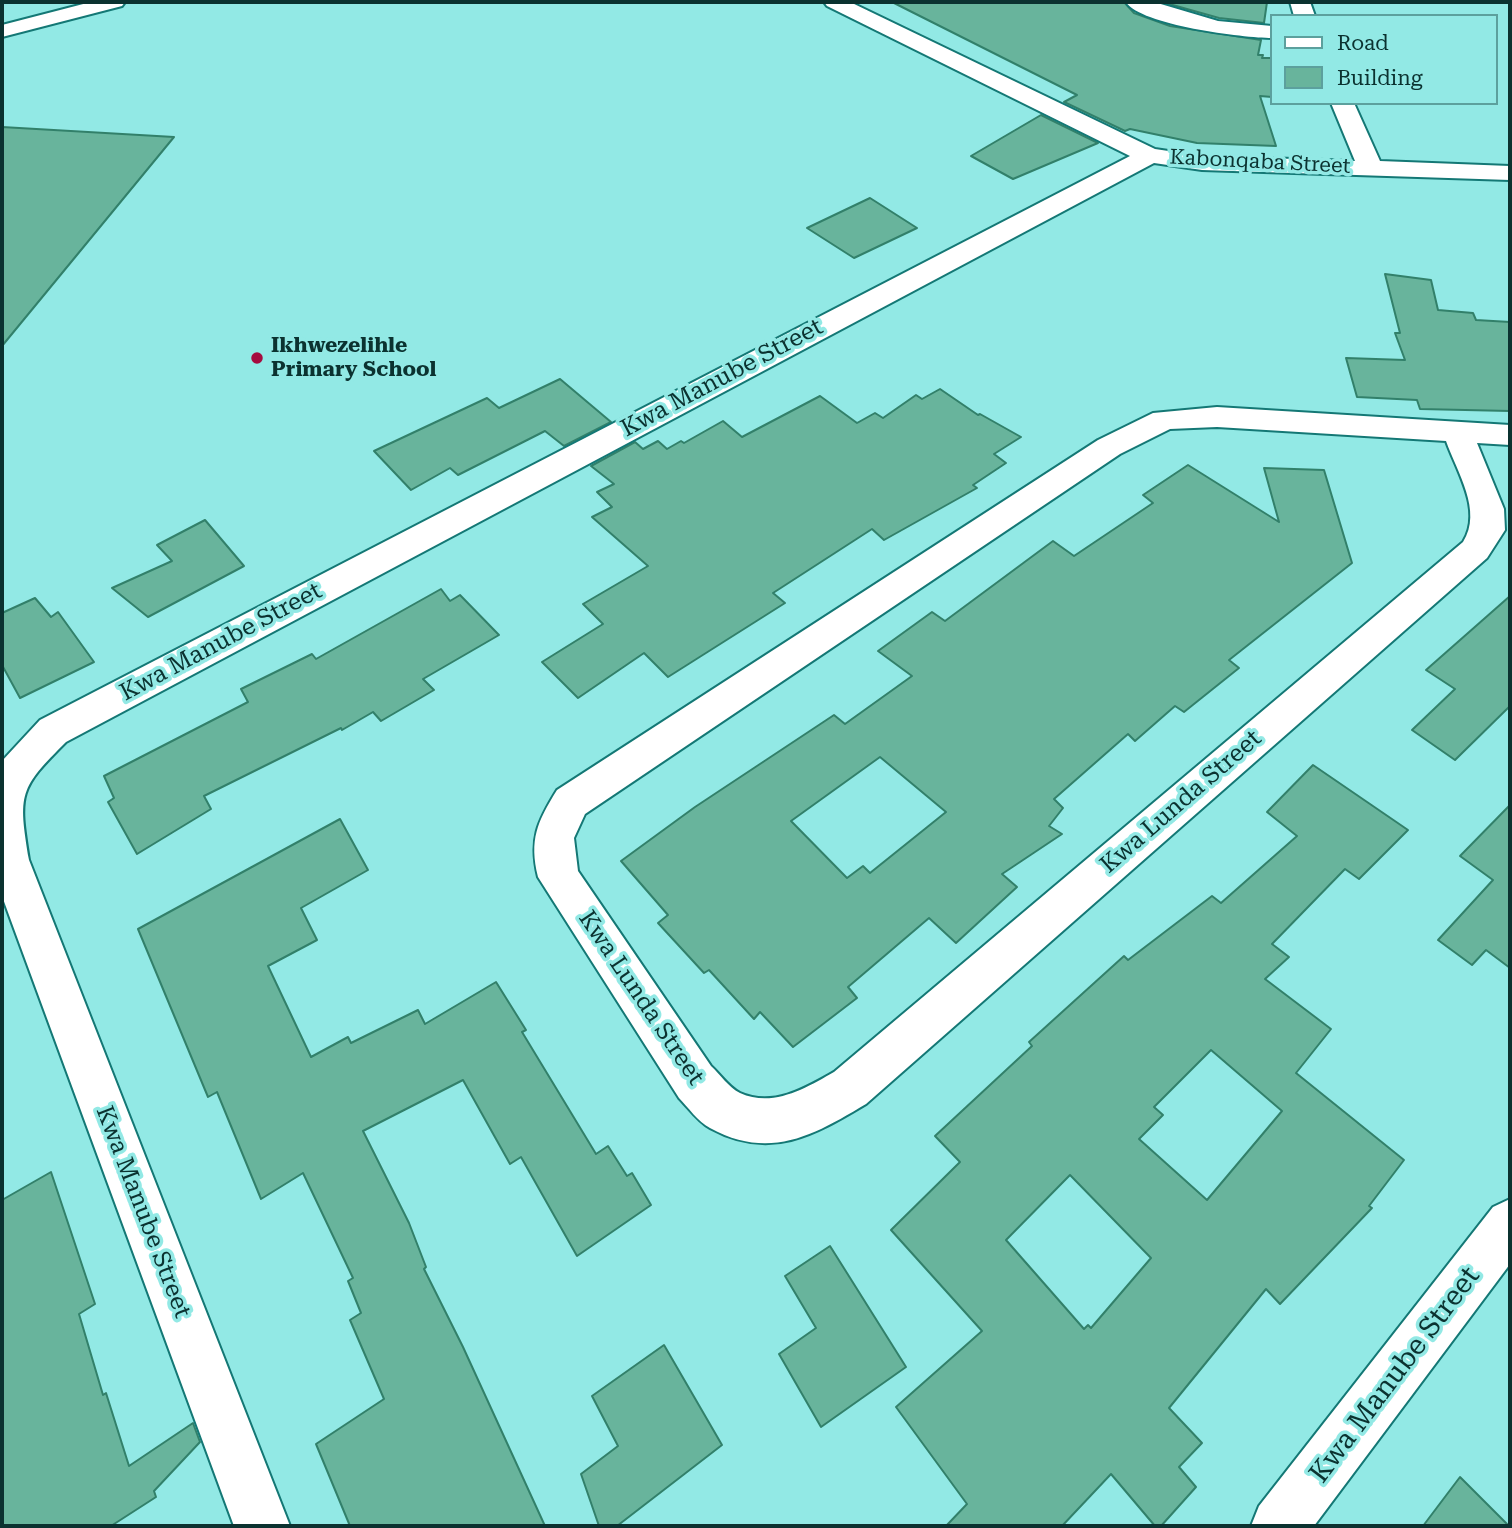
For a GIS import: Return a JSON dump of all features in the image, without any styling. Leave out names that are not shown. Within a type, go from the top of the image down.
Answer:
[{"type":"street","points":[[2,32],[115,2]]},
{"type":"street","name":"Kabonqaba Street","points":[[834,2],[1114,141],[1150,155],[1202,163],[1510,173]]},
{"type":"street","points":[[1136,2],[1203,27],[1270,32]]},
{"type":"street","points":[[1343,105],[1371,168]]},
{"type":"street","name":"Kwa Manube Street","points":[[262,1526],[9,860],[3,827],[3,792],[23,762],[53,731],[1150,155]]},
{"type":"street","name":"Kwa Lunda Street","points":[[1458,433],[1488,509],[1488,530],[1475,550],[869,1073],[850,1088],[805,1114],[761,1122],[724,1111],[695,1082],[559,877],[551,850],[555,826],[571,802],[810,642],[1109,447],[1146,427],[1164,420],[1217,417],[1510,435]]},
{"type":"street","name":"Kwa Manube Street","points":[[1279,1526],[1510,1224]]},
{"type":"building","points":[[892,2],[1124,2],[1134,13],[1170,26],[1261,40],[1258,55],[1270,58],[1270,97],[1260,96],[1276,146],[1197,143],[1130,129],[1125,131],[1064,102],[1077,95]]},
{"type":"building","points":[[1162,2],[1267,2],[1264,23],[1219,18]]},
{"type":"building","points":[[1041,115],[1098,143],[1013,179],[971,156]]},
{"type":"building","points":[[2,127],[174,137],[2,346]]},
{"type":"building","points":[[870,198],[917,228],[854,258],[807,228]]},
{"type":"building","points":[[1385,274],[1431,280],[1438,310],[1473,313],[1476,320],[1510,322],[1510,411],[1420,409],[1417,400],[1357,397],[1346,358],[1405,360],[1395,333],[1400,333]]},
{"type":"building","points":[[560,379],[611,422],[564,446],[545,431],[458,475],[450,468],[411,490],[374,451],[487,398],[499,408]]},
{"type":"building","points":[[940,389],[978,415],[1021,437],[994,454],[1006,463],[973,485],[977,488],[884,540],[872,529],[773,593],[785,603],[668,677],[644,653],[578,698],[542,662],[603,624],[583,604],[648,566],[592,517],[612,507],[597,492],[614,484],[591,466],[635,442],[643,449],[658,441],[667,449],[681,441],[684,443],[723,421],[742,437],[820,396],[857,423],[875,413],[883,418],[916,395],[922,399]]},
{"type":"building","points":[[1188,465],[1279,522],[1264,468],[1324,470],[1352,563],[1229,660],[1239,668],[1184,712],[1175,706],[1135,741],[1128,734],[1054,799],[1063,808],[1049,826],[1062,834],[1002,874],[1017,887],[956,943],[929,918],[848,987],[857,998],[793,1047],[760,1012],[754,1019],[709,970],[704,973],[658,923],[668,915],[621,861],[695,807],[834,715],[845,724],[912,676],[878,651],[932,612],[945,621],[1053,541],[1074,556],[1153,503],[1143,495]],"holes":[[[880,757],[946,812],[870,873],[863,866],[847,878],[791,821]]]},
{"type":"building","points":[[205,520],[244,566],[148,617],[112,588],[172,561],[157,545]]},
{"type":"building","points":[[441,589],[450,601],[460,595],[499,635],[423,679],[434,690],[381,721],[373,712],[342,730],[341,728],[204,796],[211,809],[137,854],[108,802],[114,798],[104,776],[248,702],[241,689],[312,654],[316,659]]},
{"type":"building","points":[[1510,596],[1510,706],[1455,760],[1412,730],[1455,689],[1426,670]]},
{"type":"building","points":[[35,598],[51,617],[58,612],[94,662],[20,698],[2,665],[2,613]]},
{"type":"building","points":[[1313,765],[1408,830],[1359,879],[1345,869],[1272,944],[1289,957],[1265,979],[1331,1029],[1296,1073],[1404,1160],[1369,1206],[1372,1208],[1280,1304],[1266,1289],[1169,1408],[1202,1443],[1179,1467],[1196,1487],[1161,1526],[1155,1526],[1111,1474],[1062,1526],[946,1526],[967,1504],[896,1407],[982,1331],[891,1230],[960,1162],[935,1136],[1032,1046],[1029,1042],[1124,956],[1128,960],[1212,896],[1221,903],[1297,836],[1267,812]],"holes":[[[1211,1050],[1282,1111],[1207,1200],[1139,1139],[1163,1115],[1154,1107]],[[1070,1175],[1151,1258],[1091,1328],[1088,1325],[1084,1329],[1006,1240]]]},
{"type":"building","points":[[1510,805],[1510,968],[1486,950],[1472,965],[1438,940],[1493,880],[1460,856]]},
{"type":"building","points":[[340,819],[368,870],[301,908],[317,940],[268,966],[311,1057],[348,1037],[351,1043],[418,1010],[425,1024],[496,982],[526,1030],[522,1032],[596,1154],[608,1146],[627,1176],[632,1173],[651,1205],[577,1256],[521,1157],[510,1164],[463,1080],[363,1131],[409,1223],[426,1267],[424,1269],[545,1526],[350,1526],[316,1444],[384,1399],[350,1320],[361,1313],[348,1281],[353,1278],[303,1173],[261,1199],[217,1092],[208,1097],[138,929]]},
{"type":"building","points":[[51,1172],[95,1304],[79,1314],[103,1395],[106,1393],[129,1466],[193,1423],[200,1442],[154,1491],[156,1497],[111,1526],[2,1526],[2,1200]]},
{"type":"building","points":[[830,1246],[906,1367],[821,1427],[779,1354],[816,1328],[785,1276]]},
{"type":"building","points":[[664,1345],[722,1445],[617,1526],[599,1526],[581,1474],[618,1446],[592,1396]]},
{"type":"building","points":[[1460,1477],[1509,1526],[1423,1526]]},
{"type":"place","name":"Ikhwezelihle Primary School","points":[[257,358]]}]
